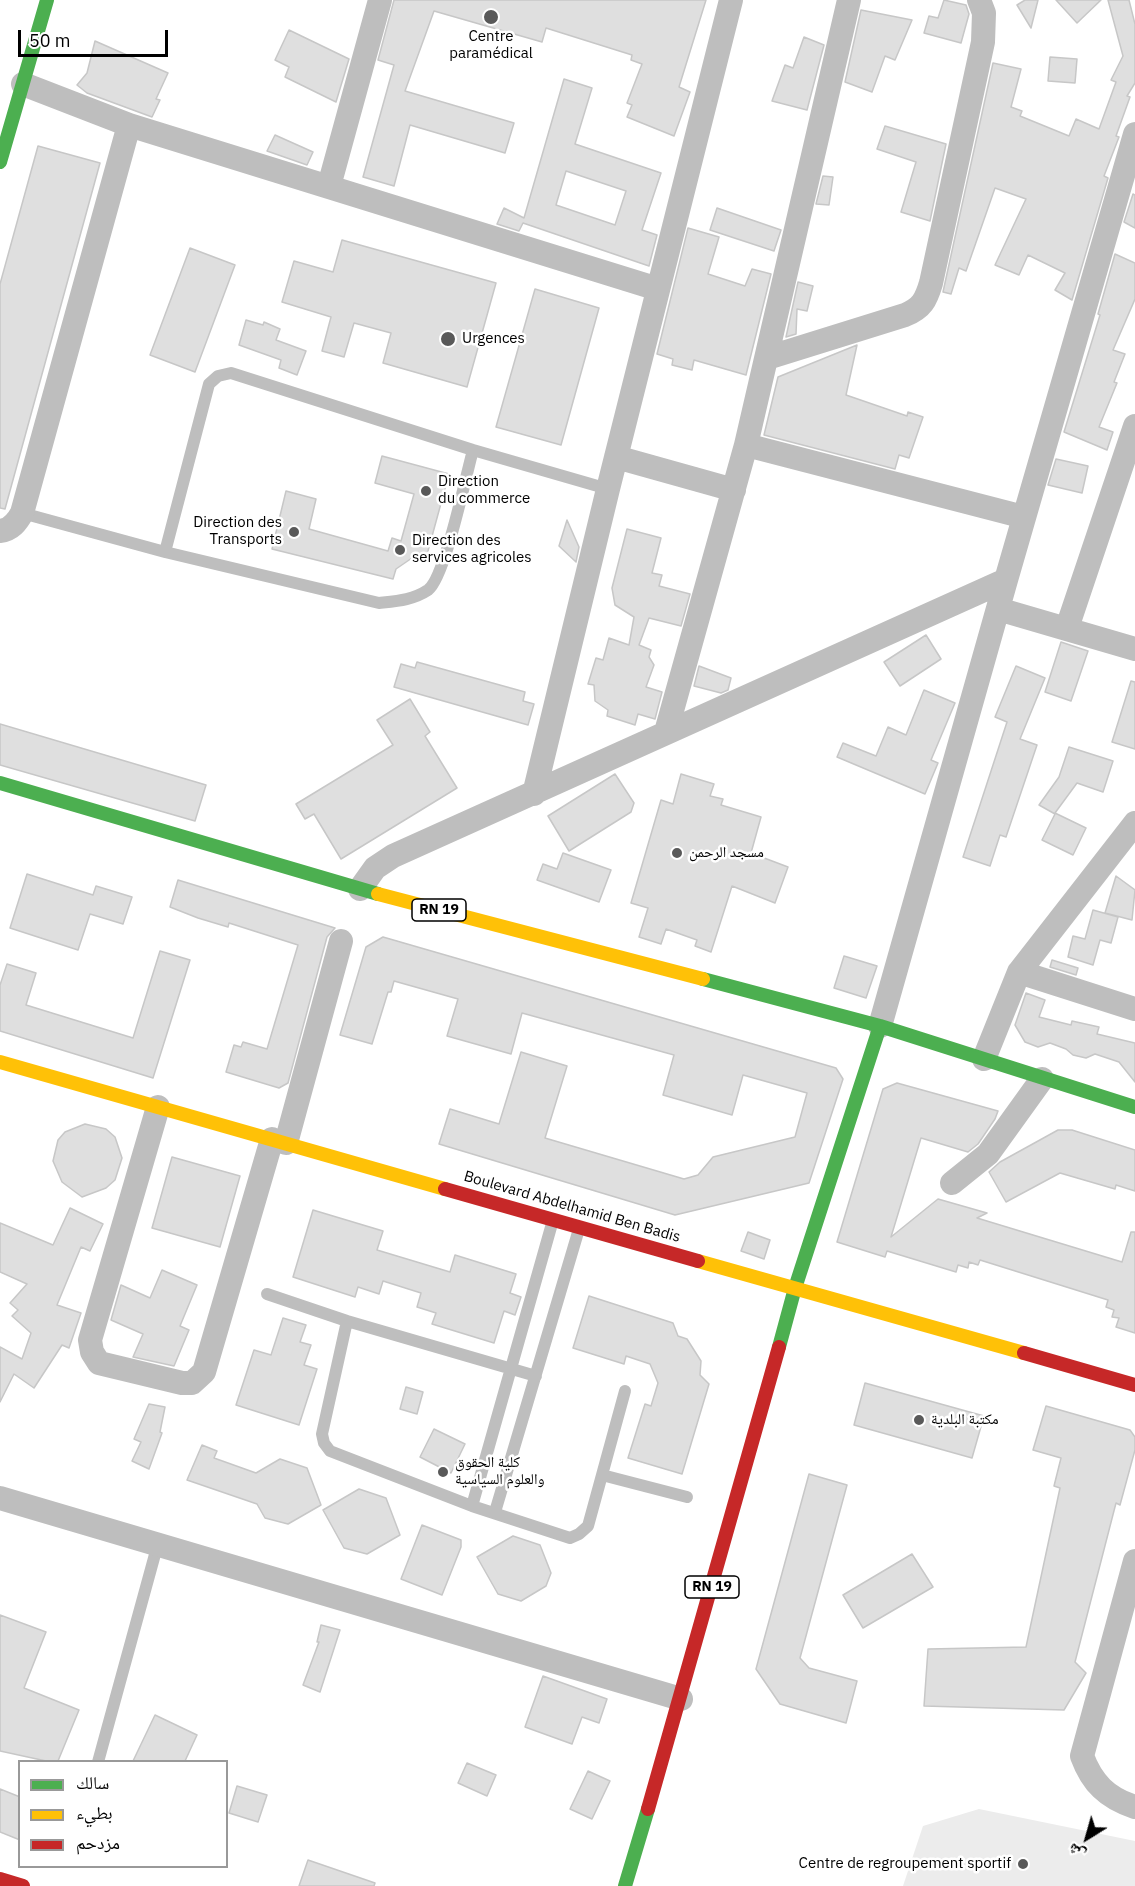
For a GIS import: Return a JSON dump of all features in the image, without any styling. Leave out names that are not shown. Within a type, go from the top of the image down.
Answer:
[{"type":"main road","points":[[0,162],[47,0]]},
{"type":"main road","name":"RN 19","points":[[0,783],[360,889],[880,1026],[795,1288],[681,1699],[625,1886]]},
{"type":"main road","points":[[880,1026],[1135,1107]]},
{"type":"main road","name":"Boulevard Abdelhamid Ben Badis","points":[[0,1062],[1135,1385]]},
{"type":"main road","points":[[0,1879],[23,1886]]},
{"type":"street","points":[[329,186],[380,0]]},
{"type":"street","points":[[534,794],[731,0]]},
{"type":"street","points":[[666,732],[746,445],[849,0]]},
{"type":"street","points":[[767,358],[905,315],[918,309],[924,303],[931,283],[983,42],[984,13],[979,0]]},
{"type":"street","points":[[23,84],[129,125],[658,289]]},
{"type":"street","points":[[0,531],[6,531],[16,523],[22,513],[129,125]]},
{"type":"street","points":[[880,1026],[1135,134]]},
{"type":"street","points":[[1067,628],[1135,426]]},
{"type":"street","points":[[746,445],[1024,517]]},
{"type":"street","points":[[616,457],[734,490]]},
{"type":"street","points":[[360,889],[375,868],[393,856],[1006,580]]},
{"type":"street","points":[[998,609],[1135,649]]},
{"type":"street","points":[[984,1059],[1019,972],[1135,823]]},
{"type":"street","points":[[158,1107],[90,1340],[92,1352],[99,1363],[182,1383],[192,1383],[204,1372],[341,941]]},
{"type":"street","points":[[1019,972],[1135,1009]]},
{"type":"street","points":[[952,1183],[988,1154],[1042,1079]]},
{"type":"street","points":[[0,1498],[156,1547],[681,1699]]},
{"type":"street","points":[[1135,1561],[1082,1756],[1089,1776],[1102,1791],[1135,1807]]},
{"type":"lane","points":[[165,552],[209,384],[219,375],[231,373],[473,450],[608,489]]},
{"type":"lane","points":[[22,513],[165,552],[379,603],[409,600],[430,589],[441,569],[473,450]]},
{"type":"lane","points":[[472,1506],[553,1218]]},
{"type":"lane","points":[[495,1512],[580,1227]]},
{"type":"lane","points":[[267,1294],[347,1321],[536,1376]]},
{"type":"lane","points":[[347,1321],[325,1418],[324,1443],[330,1451],[342,1458],[472,1506],[570,1538],[588,1526],[625,1392]]},
{"type":"lane","points":[[602,1475],[687,1497]]},
{"type":"lane","points":[[98,1760],[156,1547]]},
{"type":"shaded area","name":"Centre de regroupement sportif","points":[[979,1809],[1135,1841],[1135,1886],[903,1886],[923,1826]]},
{"type":"building","points":[[394,0],[706,0],[679,87],[690,92],[674,136],[627,117],[632,105],[627,103],[642,64],[631,60],[632,55],[546,28],[542,42],[434,11],[405,91],[514,123],[505,153],[410,125],[394,186],[363,177],[394,65],[378,60]]},
{"type":"building","points":[[944,0],[966,5],[969,14],[961,43],[924,33],[929,16],[938,18]]},
{"type":"building","points":[[1025,0],[1038,0],[1031,28],[1017,5]]},
{"type":"building","points":[[1056,0],[1101,0],[1077,23]]},
{"type":"building","points":[[1108,0],[1129,0],[1135,24],[1135,83],[1127,96],[1130,97],[1116,136],[1119,137],[1104,176],[1108,178],[1072,300],[1055,290],[1065,273],[1028,255],[1019,275],[995,265],[1026,199],[995,188],[966,271],[959,268],[951,294],[943,292],[993,63],[1021,69],[1011,107],[1022,111],[1020,116],[1069,136],[1076,119],[1099,129],[1116,82],[1111,80],[1123,56]]},
{"type":"building","points":[[861,10],[912,20],[895,60],[885,56],[872,92],[845,82]]},
{"type":"building","points":[[289,30],[349,59],[336,102],[285,77],[289,67],[275,60]]},
{"type":"building","points":[[804,37],[824,45],[807,110],[772,101],[785,65],[793,68]]},
{"type":"building","points":[[95,41],[168,73],[156,99],[160,100],[152,117],[87,93],[77,85],[87,73]]},
{"type":"building","points":[[1050,57],[1077,59],[1075,83],[1048,81]]},
{"type":"building","points":[[564,79],[592,88],[575,144],[661,173],[642,230],[657,235],[649,266],[523,223],[519,231],[497,224],[504,208],[524,218]],"holes":[[[566,171],[626,191],[615,225],[556,205]]]},
{"type":"building","points":[[885,126],[946,144],[930,221],[901,212],[916,162],[877,149]]},
{"type":"building","points":[[275,135],[313,152],[307,165],[267,151]]},
{"type":"building","points":[[38,146],[100,163],[5,509],[0,508],[0,284]]},
{"type":"building","points":[[823,176],[833,177],[829,205],[816,204]]},
{"type":"building","points":[[1133,194],[1135,195],[1135,228],[1124,222]]},
{"type":"building","points":[[717,208],[781,230],[774,251],[710,230]]},
{"type":"building","points":[[688,228],[719,237],[708,274],[745,286],[752,269],[771,274],[746,375],[694,360],[692,370],[672,365],[673,359],[657,354]]},
{"type":"building","points":[[342,240],[496,283],[467,387],[383,363],[391,333],[354,323],[344,357],[322,351],[331,317],[282,302],[294,261],[333,272]]},
{"type":"building","points":[[190,248],[235,265],[195,372],[150,355]]},
{"type":"building","points":[[1115,254],[1135,263],[1135,299],[1113,350],[1125,354],[1114,382],[1117,383],[1099,427],[1113,432],[1107,450],[1064,432],[1100,315],[1098,314]]},
{"type":"building","points":[[798,282],[813,286],[807,311],[797,309],[796,334],[786,337]]},
{"type":"building","points":[[535,289],[599,308],[561,445],[496,427]]},
{"type":"building","points":[[246,320],[263,325],[264,322],[280,329],[276,340],[306,351],[297,375],[279,368],[281,360],[239,345]]},
{"type":"building","points":[[857,345],[846,395],[907,416],[908,412],[923,417],[909,458],[899,455],[895,469],[764,435],[778,377]]},
{"type":"building","points":[[382,456],[449,474],[425,562],[412,558],[396,569],[393,579],[272,549],[286,491],[316,499],[309,529],[388,551],[392,538],[401,541],[414,494],[375,483]]},
{"type":"building","points":[[1056,459],[1088,466],[1082,493],[1048,485]]},
{"type":"building","points":[[567,520],[579,547],[576,562],[559,546]]},
{"type":"building","points":[[627,529],[661,538],[652,573],[662,575],[659,586],[690,594],[681,626],[649,618],[639,645],[651,650],[649,657],[654,665],[646,687],[662,692],[655,719],[638,714],[635,725],[607,716],[608,710],[595,701],[594,685],[588,684],[596,658],[603,660],[609,638],[629,645],[634,617],[615,605],[612,588]]},
{"type":"building","points":[[926,635],[941,659],[900,686],[884,662]]},
{"type":"building","points":[[1061,642],[1088,651],[1071,701],[1045,692]]},
{"type":"building","points":[[417,662],[525,692],[523,701],[534,704],[528,725],[394,687],[401,664],[415,668]]},
{"type":"building","points":[[699,666],[731,678],[728,690],[721,693],[694,686]]},
{"type":"building","points":[[1016,666],[1045,678],[1020,739],[1037,745],[1006,837],[1000,835],[990,866],[963,857],[1007,722],[995,717]]},
{"type":"building","points":[[1131,681],[1135,682],[1135,749],[1112,742]]},
{"type":"building","points":[[924,690],[955,703],[931,760],[938,763],[925,794],[837,757],[843,743],[876,756],[888,727],[906,735]]},
{"type":"building","points":[[410,699],[430,732],[425,736],[457,788],[341,859],[314,814],[305,819],[296,804],[393,745],[377,720]]},
{"type":"building","points":[[0,724],[206,785],[195,821],[0,765]]},
{"type":"building","points":[[1069,747],[1113,761],[1103,792],[1077,783],[1055,813],[1086,828],[1073,855],[1042,840],[1055,814],[1039,805],[1059,777]]},
{"type":"building","points":[[615,774],[634,803],[631,812],[569,851],[548,816]]},
{"type":"building","points":[[681,774],[714,784],[710,796],[723,799],[721,805],[761,817],[751,853],[788,867],[775,903],[732,886],[711,952],[695,946],[697,940],[666,929],[661,944],[639,937],[648,908],[631,903],[661,800],[673,804]]},
{"type":"building","points":[[563,853],[611,870],[599,902],[537,880],[543,864],[557,869]]},
{"type":"building","points":[[27,874],[93,895],[96,886],[132,897],[123,924],[90,914],[78,950],[10,928]]},
{"type":"building","points":[[1116,876],[1135,890],[1132,920],[1105,913]]},
{"type":"building","points":[[178,880],[335,928],[327,937],[288,1083],[279,1088],[226,1072],[234,1045],[241,1047],[243,1042],[267,1049],[298,945],[229,923],[228,927],[170,907]]},
{"type":"building","points":[[1093,910],[1118,917],[1111,943],[1100,940],[1093,965],[1068,957],[1073,936],[1085,939]]},
{"type":"building","points":[[383,937],[836,1068],[843,1079],[809,1183],[675,1215],[439,1144],[450,1109],[499,1124],[521,1052],[567,1066],[545,1138],[684,1179],[698,1175],[713,1157],[795,1137],[807,1093],[743,1075],[732,1115],[663,1095],[674,1055],[522,1013],[511,1054],[447,1036],[458,999],[394,981],[391,992],[388,992],[372,1044],[340,1035],[366,947]]},
{"type":"building","points":[[160,951],[190,960],[153,1078],[0,1031],[0,985],[7,964],[36,973],[26,1005],[133,1038]]},
{"type":"building","points":[[844,956],[877,966],[866,998],[834,988]]},
{"type":"building","points":[[1052,960],[1078,968],[1076,975],[1050,967]]},
{"type":"building","points":[[1026,993],[1045,1000],[1039,1017],[1071,1025],[1072,1021],[1099,1027],[1097,1034],[1135,1043],[1135,1082],[1119,1062],[1095,1054],[1086,1058],[1073,1055],[1066,1049],[1050,1043],[1038,1047],[1025,1042],[1015,1025]]},
{"type":"building","points":[[897,1083],[998,1111],[978,1144],[968,1152],[921,1138],[891,1237],[938,1199],[987,1213],[977,1218],[1122,1262],[1131,1232],[1135,1232],[1135,1333],[1116,1327],[1119,1318],[1112,1317],[1114,1310],[1106,1307],[1108,1300],[980,1260],[978,1265],[969,1262],[968,1268],[958,1265],[956,1272],[887,1251],[885,1257],[837,1242],[883,1089]]},
{"type":"building","points":[[85,1124],[106,1129],[115,1137],[122,1158],[115,1180],[106,1188],[82,1197],[62,1182],[53,1161],[58,1140],[65,1132]]},
{"type":"building","points":[[1058,1130],[1072,1130],[1135,1150],[1135,1191],[1116,1185],[1115,1189],[1060,1173],[1006,1202],[989,1172],[1000,1162]]},
{"type":"building","points":[[172,1157],[240,1176],[220,1247],[152,1228]]},
{"type":"building","points":[[70,1208],[103,1224],[90,1251],[81,1247],[57,1305],[81,1313],[69,1348],[62,1345],[34,1388],[14,1374],[0,1402],[0,1347],[22,1359],[31,1333],[12,1316],[18,1310],[10,1303],[27,1284],[0,1272],[0,1223],[53,1245]]},
{"type":"building","points":[[313,1210],[383,1231],[377,1250],[450,1272],[455,1255],[516,1274],[510,1293],[521,1297],[515,1315],[504,1311],[494,1343],[432,1324],[436,1313],[417,1307],[421,1293],[383,1281],[379,1294],[358,1287],[355,1297],[293,1277]]},
{"type":"building","points":[[748,1232],[770,1240],[764,1259],[741,1251]]},
{"type":"building","points":[[162,1270],[197,1285],[180,1326],[189,1330],[174,1366],[133,1357],[143,1334],[111,1320],[121,1285],[150,1298]]},
{"type":"building","points":[[589,1296],[673,1323],[678,1336],[687,1339],[701,1361],[700,1375],[709,1384],[682,1474],[628,1458],[645,1404],[651,1406],[658,1383],[650,1364],[626,1356],[624,1364],[573,1348]]},
{"type":"building","points":[[283,1318],[306,1325],[300,1342],[311,1345],[304,1365],[317,1369],[299,1425],[236,1405],[254,1350],[271,1355]]},
{"type":"building","name":"مكتبة البلدية","points":[[865,1383],[984,1416],[972,1458],[854,1425]]},
{"type":"building","points":[[406,1387],[423,1392],[417,1414],[400,1409]]},
{"type":"building","points":[[149,1404],[165,1407],[160,1432],[162,1433],[149,1469],[132,1461],[141,1442],[134,1439]]},
{"type":"building","points":[[1046,1406],[1130,1430],[1135,1437],[1135,1450],[1120,1505],[1116,1503],[1075,1662],[1086,1673],[1064,1710],[924,1706],[928,1649],[1026,1647],[1060,1488],[1054,1486],[1061,1458],[1033,1450]]},
{"type":"building","points":[[434,1429],[465,1444],[451,1473],[420,1457]]},
{"type":"building","points":[[202,1445],[217,1451],[214,1458],[256,1473],[280,1459],[307,1468],[321,1505],[288,1524],[265,1518],[257,1504],[187,1480]]},
{"type":"building","points":[[809,1474],[847,1485],[800,1658],[809,1668],[857,1681],[846,1723],[780,1704],[756,1669]]},
{"type":"building","points":[[359,1489],[386,1498],[400,1535],[367,1554],[344,1548],[323,1510]]},
{"type":"building","points":[[422,1525],[461,1540],[461,1547],[442,1595],[401,1579]]},
{"type":"building","points":[[513,1536],[540,1545],[551,1573],[546,1586],[521,1601],[498,1594],[477,1557]]},
{"type":"building","points":[[912,1554],[933,1587],[863,1628],[843,1595]]},
{"type":"building","points":[[0,1615],[46,1632],[24,1688],[79,1710],[58,1760],[41,1760],[0,1751]]},
{"type":"building","points":[[321,1625],[340,1630],[320,1692],[303,1685],[319,1642],[317,1642]]},
{"type":"building","points":[[543,1676],[607,1699],[599,1723],[582,1717],[572,1744],[525,1727]]},
{"type":"building","points":[[155,1715],[197,1735],[185,1760],[133,1760]]},
{"type":"building","points":[[467,1763],[496,1775],[487,1796],[458,1783]]},
{"type":"building","points":[[588,1771],[610,1781],[592,1819],[570,1809]]},
{"type":"building","points":[[237,1786],[267,1795],[258,1822],[229,1813]]},
{"type":"building","points":[[0,1789],[18,1796],[18,1839],[0,1832]]},
{"type":"building","points":[[308,1860],[375,1883],[374,1886],[299,1886]]},
{"type":"traffic: fast","points":[[0,162],[47,0]]},
{"type":"traffic: fast","points":[[0,783],[378,894]]},
{"type":"traffic: fast","points":[[703,979],[880,1026],[795,1288],[779,1347]]},
{"type":"traffic: fast","points":[[880,1026],[1135,1107]]},
{"type":"traffic: fast","points":[[625,1886],[648,1809]]},
{"type":"traffic: slow","points":[[378,894],[703,979]]},
{"type":"traffic: slow","points":[[0,1062],[445,1189]]},
{"type":"traffic: slow","points":[[698,1261],[1024,1353]]},
{"type":"traffic: jam","points":[[445,1189],[698,1261]]},
{"type":"traffic: jam","points":[[648,1809],[779,1347]]},
{"type":"traffic: jam","points":[[1024,1353],[1135,1385]]},
{"type":"traffic: jam","points":[[0,1879],[23,1886]]},
{"type":"place","name":"Centre paramédical","points":[[491,17]]},
{"type":"place","name":"Urgences","points":[[448,339]]},
{"type":"place","name":"Direction du commerce","points":[[426,491]]},
{"type":"place","name":"Direction des Transports","points":[[294,532]]},
{"type":"place","name":"Direction des services agricoles","points":[[400,550]]},
{"type":"place","name":"مسجد الرحمن","points":[[677,853]]},
{"type":"place","name":"مكتبة البلدية","points":[[919,1420]]},
{"type":"place","name":"كلية الحقوق والعلوم السياسية","points":[[443,1472]]},
{"type":"place","name":"Centre de regroupement sportif","points":[[1023,1864]]}]
